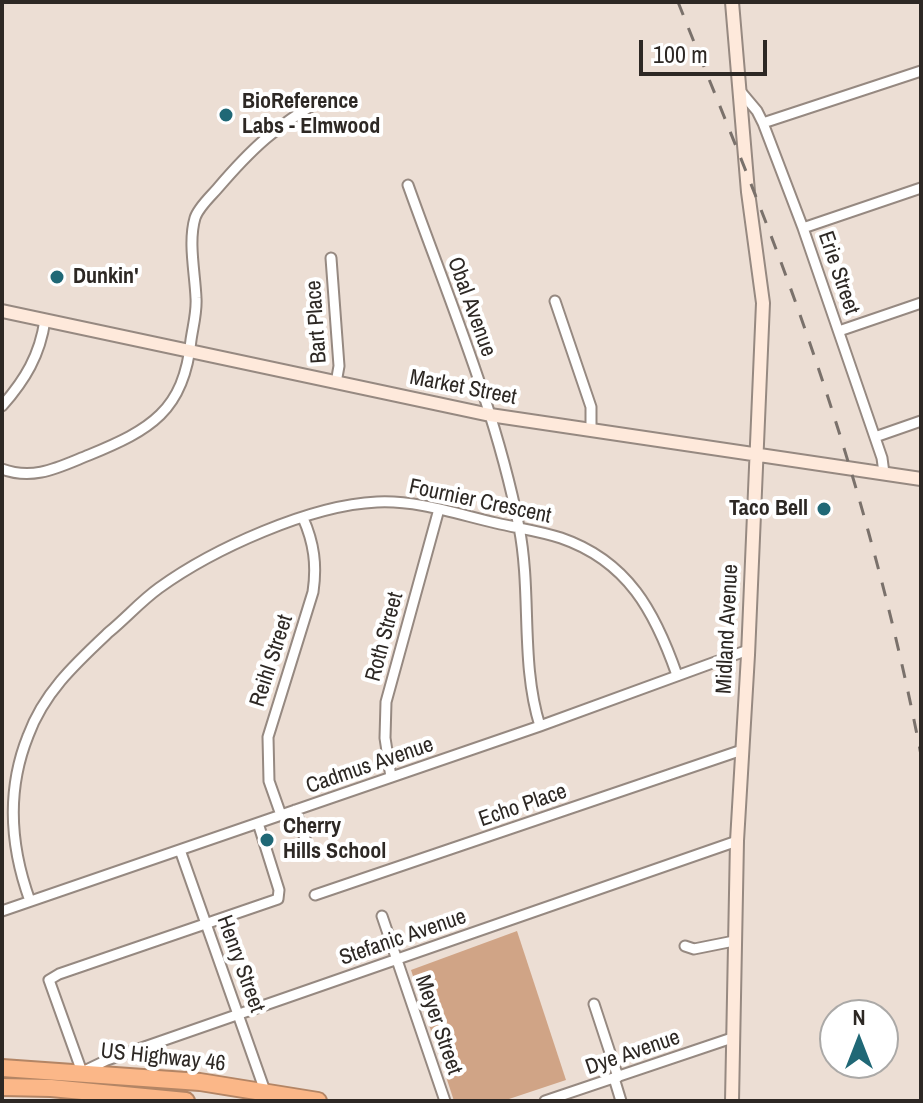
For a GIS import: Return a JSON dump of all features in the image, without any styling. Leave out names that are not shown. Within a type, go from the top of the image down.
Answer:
[{"type":"highway","name":"US Highway 46","points":[[2,1068],[187,1081],[318,1101]]},
{"type":"highway","name":"US Highway 46","points":[[2,1087],[88,1096],[186,1101]]},
{"type":"street","name":"Midland Avenue","points":[[732,2],[748,192],[763,303],[737,841],[732,1101]]},
{"type":"street","points":[[763,123],[921,71]]},
{"type":"street","name":"Erie Street","points":[[741,92],[763,123],[803,228],[875,437],[884,473]]},
{"type":"street","points":[[2,469],[25,475],[47,472],[144,430],[166,409],[174,397],[191,352],[197,304],[193,247],[195,216],[260,141],[283,122],[323,99]]},
{"type":"street","name":"Obal Avenue","points":[[408,185],[490,415],[507,474],[519,528],[529,685],[540,726]]},
{"type":"street","points":[[803,228],[921,188]]},
{"type":"street","name":"Bart Place","points":[[331,258],[339,366],[336,383]]},
{"type":"street","points":[[555,301],[591,407],[591,430]]},
{"type":"street","points":[[839,331],[921,303]]},
{"type":"street","name":"Market Street","points":[[2,311],[490,415],[921,479]]},
{"type":"street","points":[[2,406],[35,360],[42,342],[45,320]]},
{"type":"street","points":[[875,437],[921,421]]},
{"type":"street","name":"Fournier Crescent","points":[[30,901],[17,861],[13,798],[21,754],[48,697],[76,662],[158,589],[217,554],[303,518],[339,508],[400,502],[572,543],[597,556],[636,590],[655,619],[677,675]]},
{"type":"street","name":"Roth Street","points":[[391,777],[385,738],[389,686],[439,509]]},
{"type":"street","name":"Reihl Street","points":[[281,815],[269,781],[266,751],[315,577],[314,548],[303,518]]},
{"type":"street","name":"Cadmus Avenue","points":[[2,911],[540,726],[748,650]]},
{"type":"street","name":"Echo Place","points":[[315,895],[742,750]]},
{"type":"street","points":[[295,810],[309,850]]},
{"type":"street","points":[[82,1072],[49,980],[278,899],[279,890],[258,823]]},
{"type":"street","name":"Stefanic Avenue","points":[[82,1072],[107,1060],[737,841]]},
{"type":"street","name":"Henry Street","points":[[180,850],[265,1091]]},
{"type":"street","name":"Meyer Street","points":[[382,916],[445,1101]]},
{"type":"street","points":[[685,946],[694,949],[734,941]]},
{"type":"street","points":[[594,1004],[621,1101]]},
{"type":"street","name":"Dye Avenue","points":[[545,1101],[732,1038]]},
{"type":"shaded area","points":[[517,931],[566,1080],[503,1101],[454,1101],[411,970]]},
{"type":"railway","points":[[678,2],[770,234],[836,421],[883,587],[921,755]]},
{"type":"place","name":"BioReference Labs - Elmwood","points":[[226,115]]},
{"type":"place","name":"Dunkin'","points":[[57,277]]},
{"type":"place","name":"Taco Bell","points":[[824,509]]},
{"type":"place","name":"Cherry Hills School","points":[[267,840]]}]
